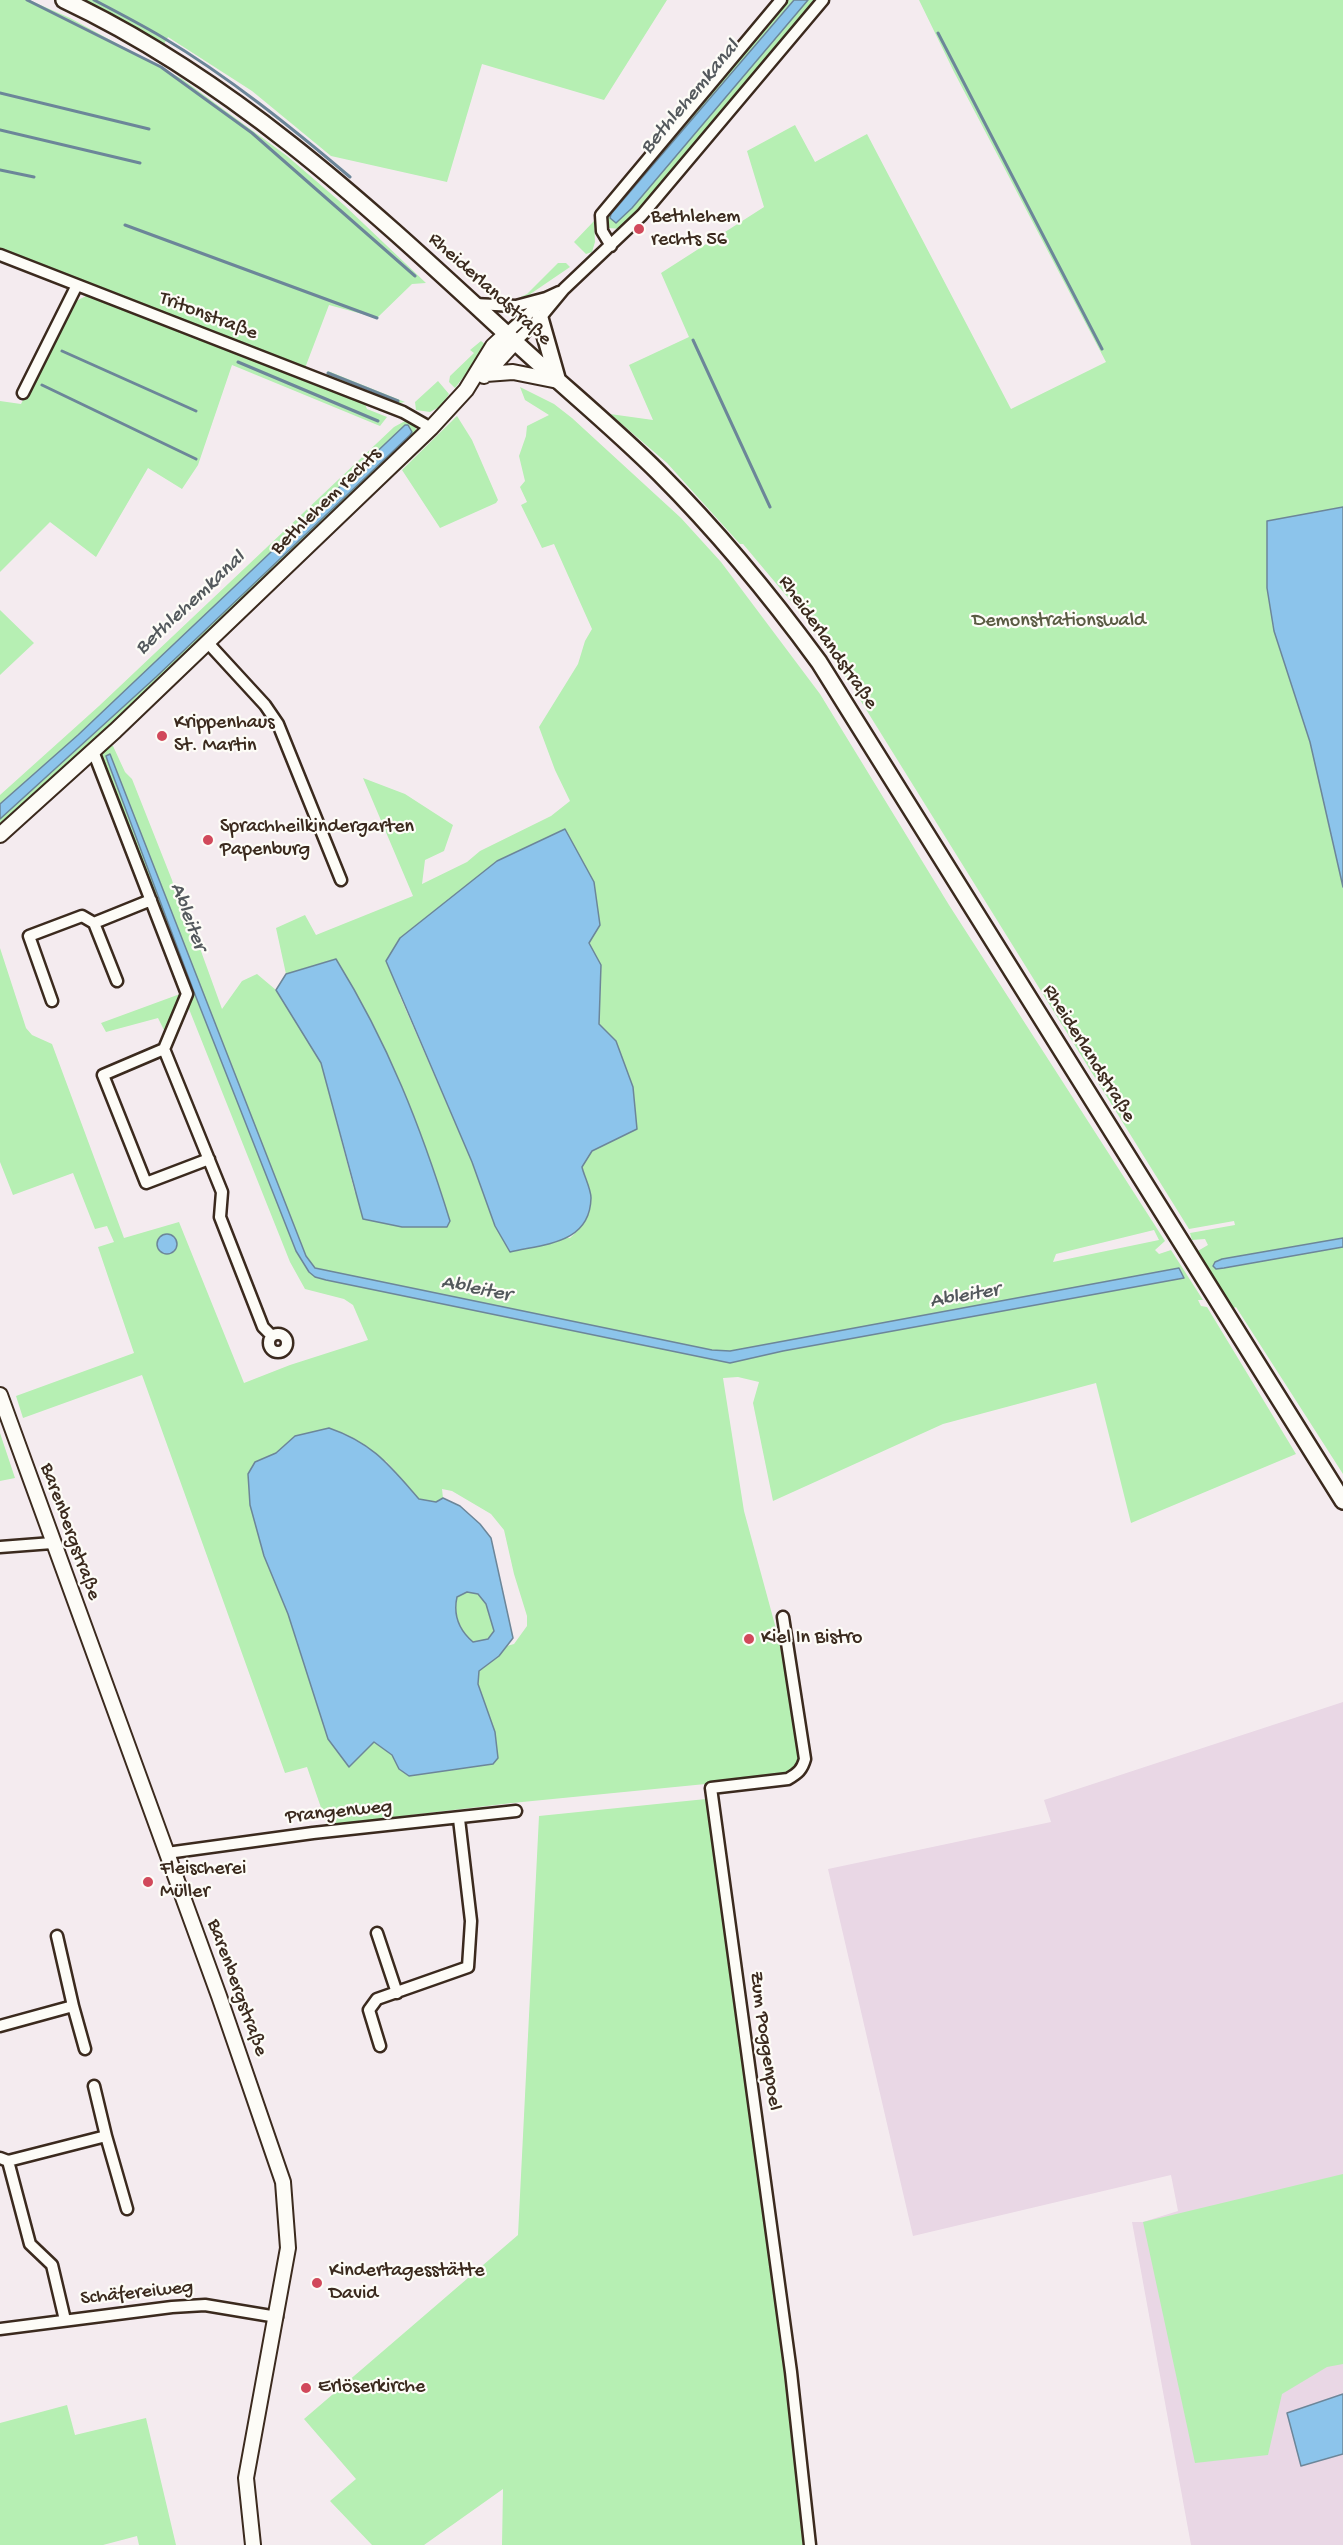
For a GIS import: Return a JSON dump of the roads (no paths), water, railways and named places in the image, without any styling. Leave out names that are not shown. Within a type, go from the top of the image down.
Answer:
[{"type":"main road","name":"Rheiderlandstraße","points":[[64,0],[167,56],[214,86],[327,172],[657,471],[699,513],[761,584],[819,662],[1343,1502]]},
{"type":"main road","points":[[540,318],[558,381]]},
{"type":"street","points":[[611,246],[602,231],[601,215],[781,0]]},
{"type":"street","name":"Bethlehem rechts","points":[[466,390],[493,346],[511,338],[540,318],[564,289],[642,215],[824,0]]},
{"type":"street","name":"Tritonstraße","points":[[0,255],[403,412],[431,428]]},
{"type":"street","points":[[23,393],[77,285]]},
{"type":"street","name":"Bethlehem rechts","points":[[474,304],[516,306],[546,298],[564,289]]},
{"type":"street","name":"Bethlehem rechts","points":[[0,835],[208,643],[431,428],[466,390],[486,374],[511,338],[546,298]]},
{"type":"street","points":[[486,374],[513,372],[558,381]]},
{"type":"street","points":[[208,643],[265,705],[278,724],[341,880]]},
{"type":"street","points":[[93,751],[187,994],[164,1049],[103,1076],[146,1184],[209,1159]]},
{"type":"street","points":[[94,923],[151,900]]},
{"type":"street","points":[[52,1001],[28,936],[82,916],[94,923],[117,981]]},
{"type":"street","points":[[164,1049],[222,1192],[220,1217],[263,1327],[272,1336]]},
{"type":"street","name":"Barenbergstraße","points":[[0,1395],[284,2182],[288,2248],[246,2478],[253,2545]]},
{"type":"street","points":[[0,1547],[52,1543]]},
{"type":"street","name":"Zum Poggenpoel","points":[[783,1617],[804,1759],[802,1767],[798,1773],[788,1779],[711,1788],[791,2372],[810,2545]]},
{"type":"street","name":"Prangenweg","points":[[166,1853],[313,1833],[459,1819],[516,1811]]},
{"type":"street","points":[[380,2046],[369,2010],[377,1999],[468,1967],[471,1921],[459,1819]]},
{"type":"street","points":[[377,1933],[397,1993]]},
{"type":"street","points":[[57,1936],[85,2049]]},
{"type":"street","points":[[0,2026],[73,2006]]},
{"type":"street","points":[[94,2086],[127,2209]]},
{"type":"street","points":[[65,2320],[52,2265],[30,2244],[4,2160],[106,2136]]},
{"type":"street","name":"Schäfereiweg","points":[[0,2329],[172,2307],[205,2305],[277,2318]]},
{"type":"water","points":[[794,0],[808,0],[632,208],[616,223],[610,218],[611,214]]},
{"type":"water","points":[[405,425],[408,425],[412,432],[410,435],[156,677],[0,819],[0,804],[78,735]]},
{"type":"water","points":[[1343,507],[1343,887],[1310,742],[1274,631],[1267,588],[1267,521]]},
{"type":"water","points":[[110,754],[306,1256],[315,1268],[712,1350],[730,1351],[1179,1268],[1184,1278],[783,1351],[730,1363],[315,1277],[309,1272],[296,1251],[194,992],[108,762],[106,756]]},
{"type":"water","points":[[565,829],[594,882],[600,925],[589,943],[601,965],[599,1024],[616,1041],[633,1087],[637,1129],[592,1151],[582,1167],[591,1198],[589,1213],[583,1225],[574,1233],[550,1244],[510,1252],[495,1226],[472,1162],[386,961],[400,938],[497,861]]},
{"type":"water","points":[[336,959],[372,1022],[402,1086],[439,1186],[450,1221],[447,1227],[402,1227],[363,1219],[321,1063],[276,990],[286,974]]},
{"type":"water","points":[[163,1234],[171,1234],[177,1240],[177,1248],[171,1254],[163,1254],[157,1248],[157,1240]]},
{"type":"water","points":[[1343,1238],[1343,1247],[1224,1268],[1216,1269],[1213,1266],[1215,1262],[1222,1259]]},
{"type":"water","points":[[329,1428],[358,1441],[380,1457],[419,1499],[436,1502],[443,1498],[460,1506],[480,1524],[491,1538],[513,1638],[499,1656],[479,1671],[478,1684],[495,1732],[498,1758],[493,1764],[409,1776],[399,1769],[392,1755],[374,1742],[349,1767],[328,1739],[288,1614],[264,1556],[250,1505],[248,1474],[255,1462],[276,1453],[295,1436]],"holes":[[[467,1592],[478,1594],[486,1604],[494,1631],[488,1639],[473,1642],[458,1622],[456,1604],[457,1597]]]},
{"type":"water","points":[[1343,2394],[1343,2454],[1301,2466],[1287,2413]]},
{"type":"waterway","points":[[27,0],[161,67],[252,133],[415,276]]},
{"type":"waterway","points":[[94,0],[187,52],[282,121],[350,177]]},
{"type":"waterway","points":[[938,33],[1102,349]]},
{"type":"waterway","points":[[0,93],[149,129]]},
{"type":"waterway","points":[[0,130],[140,163]]},
{"type":"waterway","points":[[0,170],[34,177]]},
{"type":"waterway","points":[[125,225],[377,318]]},
{"type":"waterway","points":[[693,340],[770,507]]},
{"type":"waterway","points":[[62,351],[196,411]]},
{"type":"waterway","points":[[238,362],[378,421]]},
{"type":"waterway","points":[[328,373],[398,401]]},
{"type":"waterway","points":[[42,385],[196,459]]},
{"type":"place","name":"Bethlehem rechts 56","points":[[639,229]]},
{"type":"place","name":"Krippenhaus St. Martin","points":[[162,736]]},
{"type":"place","name":"Sprachheilkindergarten Papenburg","points":[[208,840]]},
{"type":"place","name":"Kiel In Bistro","points":[[749,1639]]},
{"type":"place","name":"Fleischerei Müller","points":[[148,1882]]},
{"type":"place","name":"Kindertagesstätte David","points":[[317,2283]]},
{"type":"place","name":"Erlöserkirche","points":[[306,2388]]},
{"type":"water label","name":"Bethlehemkanal","points":[[691,98]]},
{"type":"water label","name":"Bethlehemkanal","points":[[191,604]]},
{"type":"water label","name":"Ableiter","points":[[187,917]]},
{"type":"water label","name":"Ableiter","points":[[476,1290]]},
{"type":"water label","name":"Ableiter","points":[[965,1297]]},
{"type":"park label","name":"Demonstrationswald","points":[[1059,622]]}]
